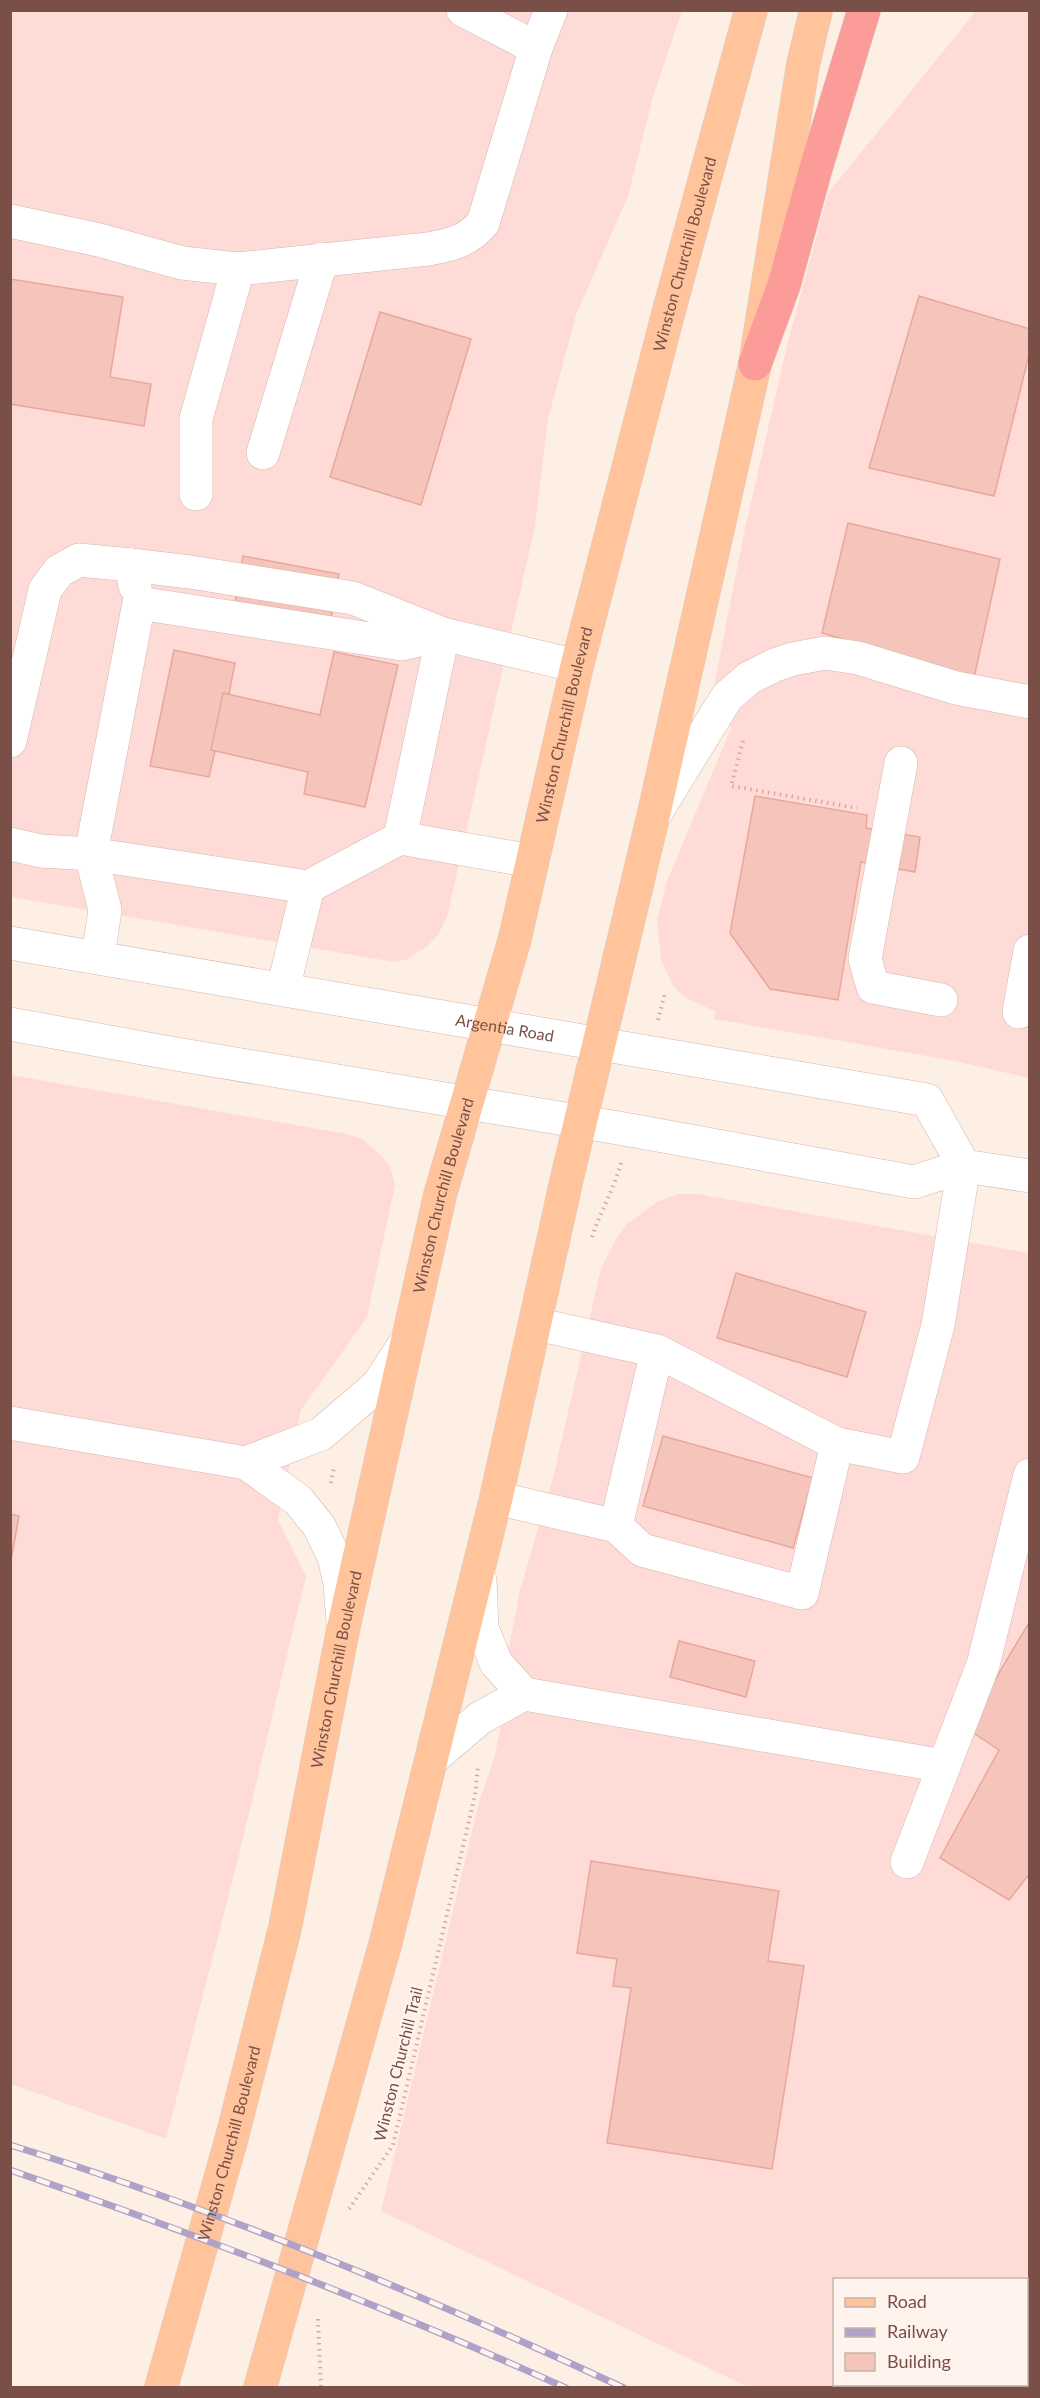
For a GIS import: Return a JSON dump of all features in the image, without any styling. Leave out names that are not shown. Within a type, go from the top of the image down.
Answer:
[{"type":"highway","points":[[755,364],[784,285],[819,156],[864,10]]},
{"type":"main road","name":"Winston Churchill Boulevard","points":[[161,2388],[232,2137],[285,1928],[343,1630],[440,1195],[515,939],[577,666],[665,326],[751,10]]},
{"type":"main road","points":[[260,2388],[385,1945],[480,1568],[755,364],[803,65],[816,10]]},
{"type":"street","points":[[463,10],[536,48]]},
{"type":"street","points":[[10,221],[99,240],[182,263],[238,269],[457,244],[474,234],[483,223],[536,48],[551,10]]},
{"type":"street","points":[[263,453],[322,259]]},
{"type":"street","points":[[196,494],[196,419],[238,269]]},
{"type":"street","points":[[10,741],[45,590],[59,571],[80,560],[190,572],[353,598],[443,634],[577,666]]},
{"type":"street","points":[[98,957],[105,910],[91,854],[139,603],[131,565]]},
{"type":"street","points":[[139,603],[402,644],[443,634]]},
{"type":"street","points":[[400,838],[443,634]]},
{"type":"street","points":[[653,817],[727,697],[749,678],[775,665],[825,653],[858,658],[956,688],[1029,702]]},
{"type":"street","points":[[901,763],[865,959],[873,987],[941,1000]]},
{"type":"street","points":[[10,844],[41,851],[91,854],[308,887],[400,838],[532,861]]},
{"type":"street","points":[[283,988],[308,887]]},
{"type":"street","name":"Argentia Road","points":[[10,943],[927,1100],[964,1166]]},
{"type":"street","points":[[1019,1012],[1029,951]]},
{"type":"street","points":[[10,1024],[914,1182],[964,1166],[1029,1176]]},
{"type":"street","points":[[536,1324],[657,1351],[837,1444],[903,1457],[938,1325],[964,1166]]},
{"type":"street","points":[[246,1463],[321,1434],[378,1385],[406,1342]]},
{"type":"street","points":[[616,1526],[657,1351]]},
{"type":"street","points":[[10,1423],[246,1463],[298,1500],[319,1526],[334,1557],[340,1584],[343,1630]]},
{"type":"street","points":[[496,1498],[616,1526],[642,1550],[802,1593],[837,1444]]},
{"type":"street","points":[[907,1862],[983,1665],[1029,1474]]},
{"type":"street","points":[[480,1568],[482,1628],[496,1663],[524,1694],[944,1766]]},
{"type":"street","points":[[432,1759],[480,1718],[524,1694]]},
{"type":"path","points":[[746,732],[731,786],[867,809]]},
{"type":"path","points":[[591,1241],[598,1218],[615,1185]]},
{"type":"path","points":[[328,1494],[335,1463]]},
{"type":"path","name":"Winston Churchill Trail","points":[[343,2218],[393,2145],[475,1795],[478,1764]]},
{"type":"path","points":[[318,2318],[321,2388]]},
{"type":"shaded area","points":[[10,11],[682,11],[653,97],[628,196],[576,315],[548,419],[535,526],[447,917],[439,933],[429,945],[408,959],[394,962],[11,897]]},
{"type":"shaded area","points":[[976,11],[1029,11],[1029,1078],[955,1061],[714,1019],[716,1012],[686,998],[673,986],[661,960],[657,920],[667,881],[731,728],[713,691],[745,528],[787,346],[828,193]]},
{"type":"shaded area","points":[[11,1075],[347,1134],[362,1139],[383,1157],[390,1166],[395,1185],[367,1317],[301,1410],[278,1520],[306,1576],[238,1859],[166,2139],[11,2084]]},
{"type":"shaded area","points":[[678,1194],[698,1194],[1029,1253],[1029,2387],[748,2387],[381,2211],[479,1802],[494,1759],[500,1730],[508,1652],[520,1590],[553,1478],[601,1268],[618,1236],[628,1223],[657,1202]]},
{"type":"building","points":[[10,279],[123,297],[110,377],[151,384],[144,426],[10,404]]},
{"type":"building","points":[[919,296],[1030,329],[1030,351],[994,496],[869,468]]},
{"type":"building","points":[[380,312],[471,339],[421,505],[330,477]]},
{"type":"building","points":[[848,523],[1000,559],[974,678],[822,633]]},
{"type":"building","points":[[243,556],[339,574],[331,619],[235,602]]},
{"type":"building","points":[[174,650],[235,663],[229,694],[223,693],[211,750],[215,751],[209,777],[150,766]]},
{"type":"building","points":[[334,652],[398,665],[365,807],[304,794],[308,772],[211,750],[223,693],[320,715]]},
{"type":"building","points":[[755,796],[867,815],[866,828],[920,837],[915,872],[861,862],[838,1000],[770,989],[730,933]]},
{"type":"building","points":[[736,1273],[866,1312],[847,1377],[717,1338]]},
{"type":"building","points":[[663,1436],[813,1478],[793,1548],[643,1506]]},
{"type":"building","points":[[10,1514],[19,1516],[10,1566]]},
{"type":"building","points":[[1030,1621],[1030,1873],[1009,1900],[940,1858],[999,1750],[966,1728]]},
{"type":"building","points":[[679,1641],[755,1661],[746,1697],[670,1677]]},
{"type":"building","points":[[591,1861],[779,1891],[768,1961],[804,1966],[772,2169],[607,2143],[631,1988],[613,1986],[617,1959],[577,1953]]},
{"type":"railway","points":[[10,2145],[167,2197],[322,2256],[474,2320],[624,2388]]},
{"type":"railway","points":[[10,2170],[151,2220],[360,2300],[566,2388]]}]
